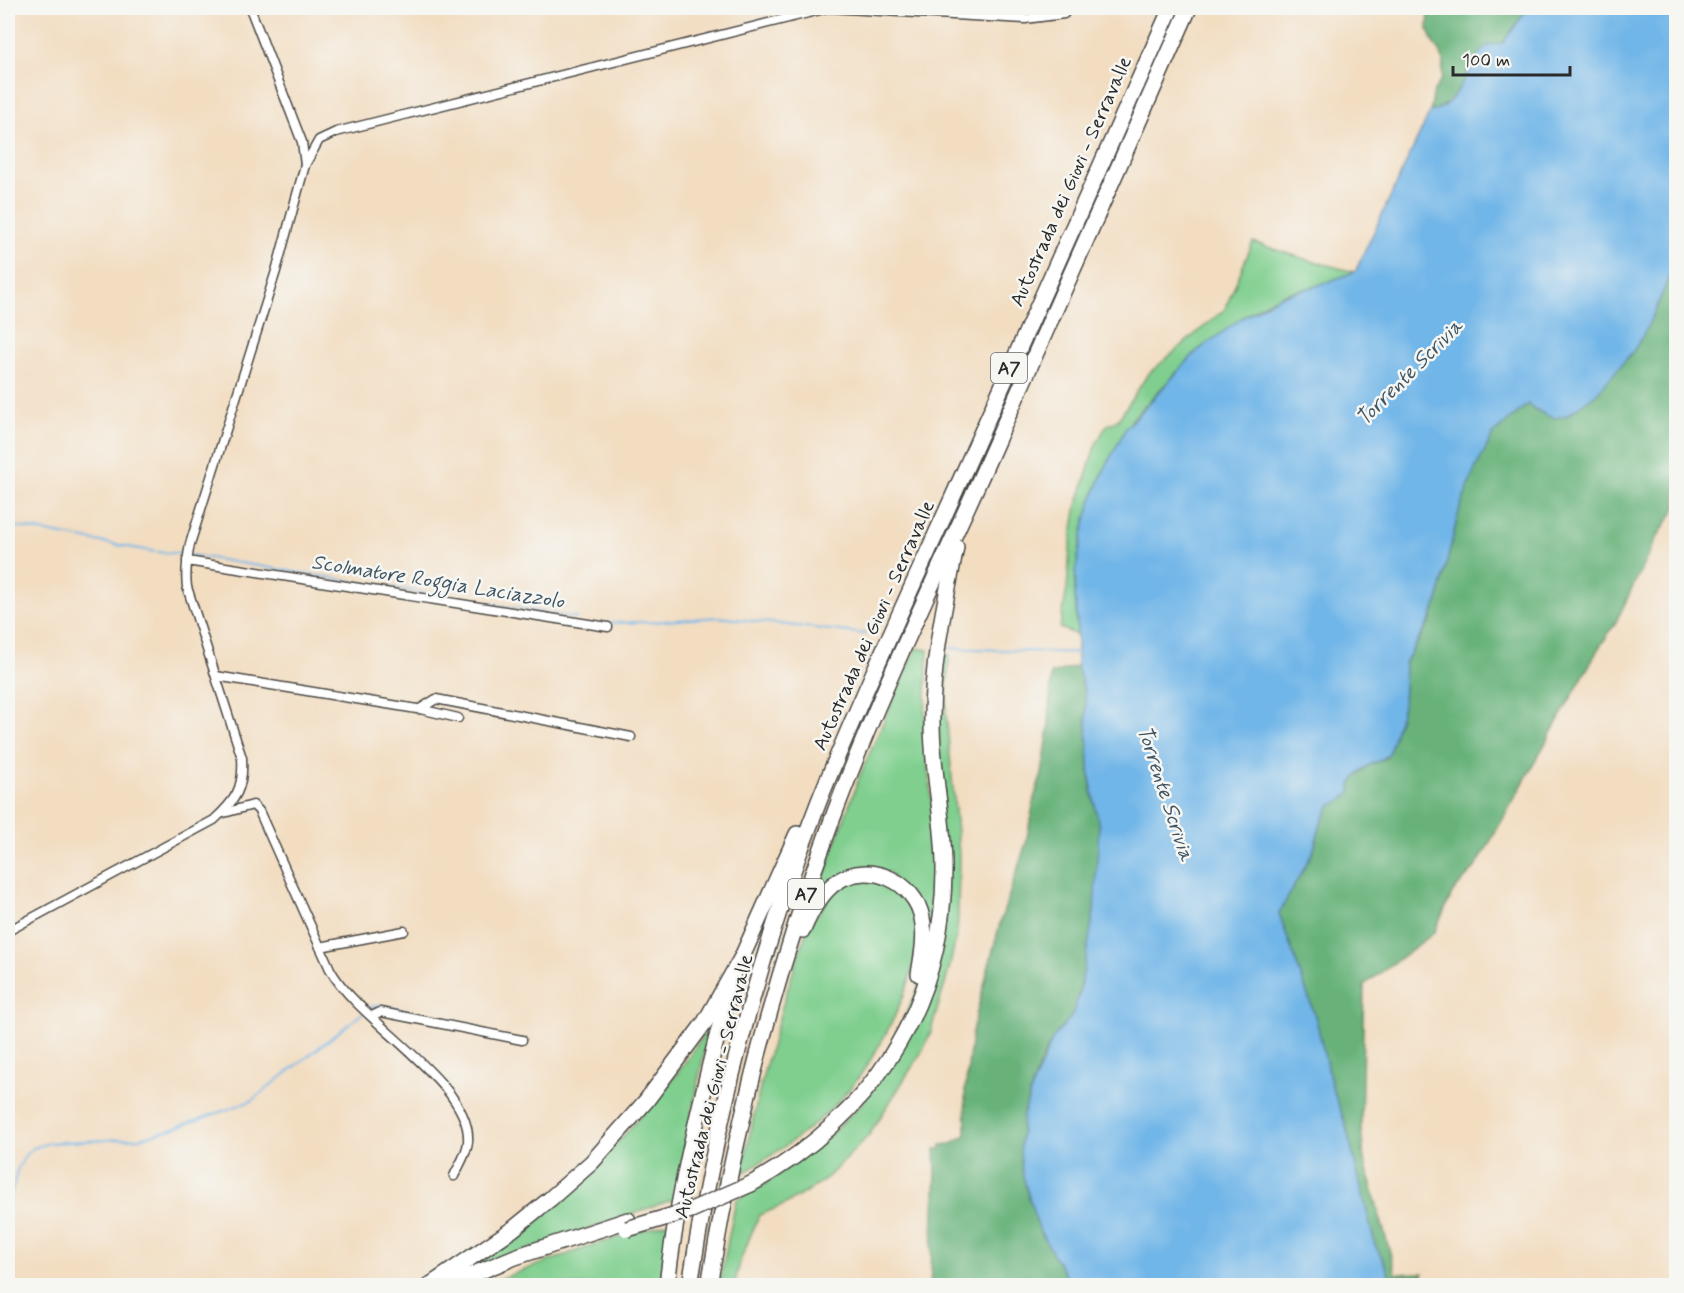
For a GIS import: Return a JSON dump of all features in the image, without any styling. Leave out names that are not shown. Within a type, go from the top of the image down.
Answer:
[{"type":"highway","name":"Autostrada dei Giovi - Serravalle","points":[[690,1286],[699,1227],[723,1115],[750,1011],[795,867],[818,803],[1171,8]]},
{"type":"highway","name":"Autostrada dei Giovi - Serravalle","points":[[709,1286],[741,1120],[768,1016],[807,892],[839,802],[885,690],[1190,8]]},
{"type":"highway","points":[[466,1286],[749,1180],[804,1151],[853,1107],[887,1063],[906,1031],[920,1000],[932,961],[943,904],[944,845],[932,753],[933,677],[935,653],[960,522]]},
{"type":"highway","points":[[429,1286],[513,1229],[592,1162],[646,1101],[705,1022],[742,957],[817,787],[849,729]]},
{"type":"highway","points":[[749,1180],[821,1126],[864,1080],[882,1056],[908,1006],[918,979],[923,955],[922,917],[911,895],[895,881],[874,874],[861,873],[849,876],[827,890],[808,919],[768,1016]]},
{"type":"highway","points":[[667,1286],[672,1236],[692,1140],[718,1030],[742,957]]},
{"type":"highway","points":[[445,1286],[525,1253],[628,1224]]},
{"type":"street","points":[[250,8],[302,142],[304,165]]},
{"type":"street","points":[[8,931],[214,820],[236,797],[241,785],[243,770],[238,742],[185,575],[188,556],[276,271],[304,165],[319,140],[336,132],[828,8],[1025,19],[1064,14],[1069,8]]},
{"type":"street","points":[[188,556],[608,627]]},
{"type":"street","points":[[216,676],[420,709],[458,718]]},
{"type":"street","points":[[420,709],[438,699],[631,737]]},
{"type":"street","points":[[221,814],[254,805],[259,810],[340,987],[447,1089],[458,1104],[466,1125],[468,1142],[466,1152],[454,1176]]},
{"type":"street","points":[[320,947],[404,931]]},
{"type":"street","points":[[372,1016],[380,1012],[522,1040]]},
{"type":"green space","points":[[1429,8],[1528,8],[1503,43],[1490,47],[1474,61],[1452,99],[1430,112],[1434,91],[1442,78],[1443,61],[1428,30]]},
{"type":"green space","points":[[1253,242],[1355,272],[1316,286],[1287,293],[1267,302],[1240,319],[1196,352],[1133,418],[1103,472],[1083,530],[1075,581],[1077,635],[1060,628],[1076,510],[1095,446],[1106,426],[1118,420],[1148,374],[1225,309]]},
{"type":"green space","points":[[1676,258],[1676,508],[1656,539],[1616,622],[1599,648],[1477,865],[1453,892],[1434,933],[1364,985],[1361,1127],[1364,1159],[1396,1274],[1423,1273],[1423,1285],[1393,1285],[1386,1265],[1375,1245],[1346,1126],[1332,1087],[1316,1019],[1279,913],[1313,852],[1321,823],[1330,806],[1340,800],[1355,777],[1369,765],[1386,758],[1389,753],[1403,706],[1405,663],[1431,620],[1438,600],[1459,511],[1474,471],[1494,433],[1528,404],[1535,410],[1567,415],[1597,393],[1634,350],[1656,309]]},
{"type":"green space","points":[[916,648],[928,650],[926,752],[938,853],[934,914],[928,950],[928,927],[889,872],[819,890],[860,775]]},
{"type":"green space","points":[[941,654],[949,654],[946,712],[959,855],[958,916],[957,933],[949,970],[930,1034],[921,1053],[869,1135],[829,1176],[814,1187],[784,1205],[759,1215],[741,1259],[734,1285],[719,1286],[736,1200],[765,1184],[818,1146],[862,1104],[939,946],[938,759]]},
{"type":"green space","points":[[1077,666],[1087,702],[1090,778],[1099,827],[1094,910],[1076,1006],[1068,1023],[1048,1047],[1032,1085],[1024,1116],[1021,1145],[1023,1172],[1029,1198],[1053,1254],[1071,1285],[930,1286],[936,1173],[935,1149],[941,1149],[941,1145],[951,1144],[966,1135],[965,1090],[973,1027],[1000,923],[1026,843],[1035,795],[1042,774],[1049,727],[1051,674]]},
{"type":"green space","points":[[865,878],[897,888],[914,909],[918,937],[912,969],[900,1003],[867,1065],[840,1100],[800,1135],[741,1174],[762,1079],[808,926],[834,892],[849,882]]},
{"type":"green space","points":[[709,1027],[675,1199],[458,1274],[612,1149],[676,1075]]},
{"type":"green space","points":[[671,1222],[660,1285],[480,1286],[596,1244]]},
{"type":"water","name":"Torrente Scrivia","points":[[1528,8],[1676,8],[1675,262],[1641,339],[1597,393],[1567,415],[1556,418],[1545,415],[1528,404],[1494,433],[1474,471],[1459,511],[1438,600],[1430,620],[1405,663],[1403,706],[1389,753],[1360,772],[1351,785],[1351,792],[1330,806],[1321,823],[1313,852],[1279,913],[1316,1019],[1332,1087],[1346,1126],[1375,1245],[1393,1285],[1071,1285],[1040,1231],[1023,1176],[1020,1152],[1023,1116],[1034,1082],[1053,1038],[1071,1017],[1079,996],[1094,912],[1099,827],[1090,778],[1085,693],[1077,666],[1075,594],[1076,568],[1091,502],[1103,472],[1126,428],[1196,352],[1240,319],[1278,297],[1355,272],[1430,112],[1445,106],[1457,92],[1480,52],[1490,45],[1503,43]]},
{"type":"waterway","name":"Scolmatore Roggia Laciazzolo","points":[[8,525],[156,552],[185,554]]},
{"type":"waterway","name":"Scolmatore Roggia Laciazzolo","points":[[191,555],[576,618]]},
{"type":"waterway","name":"Scolmatore Roggia Laciazzolo","points":[[605,623],[718,617],[866,634]]},
{"type":"waterway","name":"Scolmatore Roggia Laciazzolo","points":[[950,648],[1079,653]]},
{"type":"waterway","points":[[367,1010],[379,1005],[419,1013]]},
{"type":"waterway","points":[[8,1206],[18,1168],[33,1148],[49,1143],[141,1138],[251,1101],[363,1013]]}]
